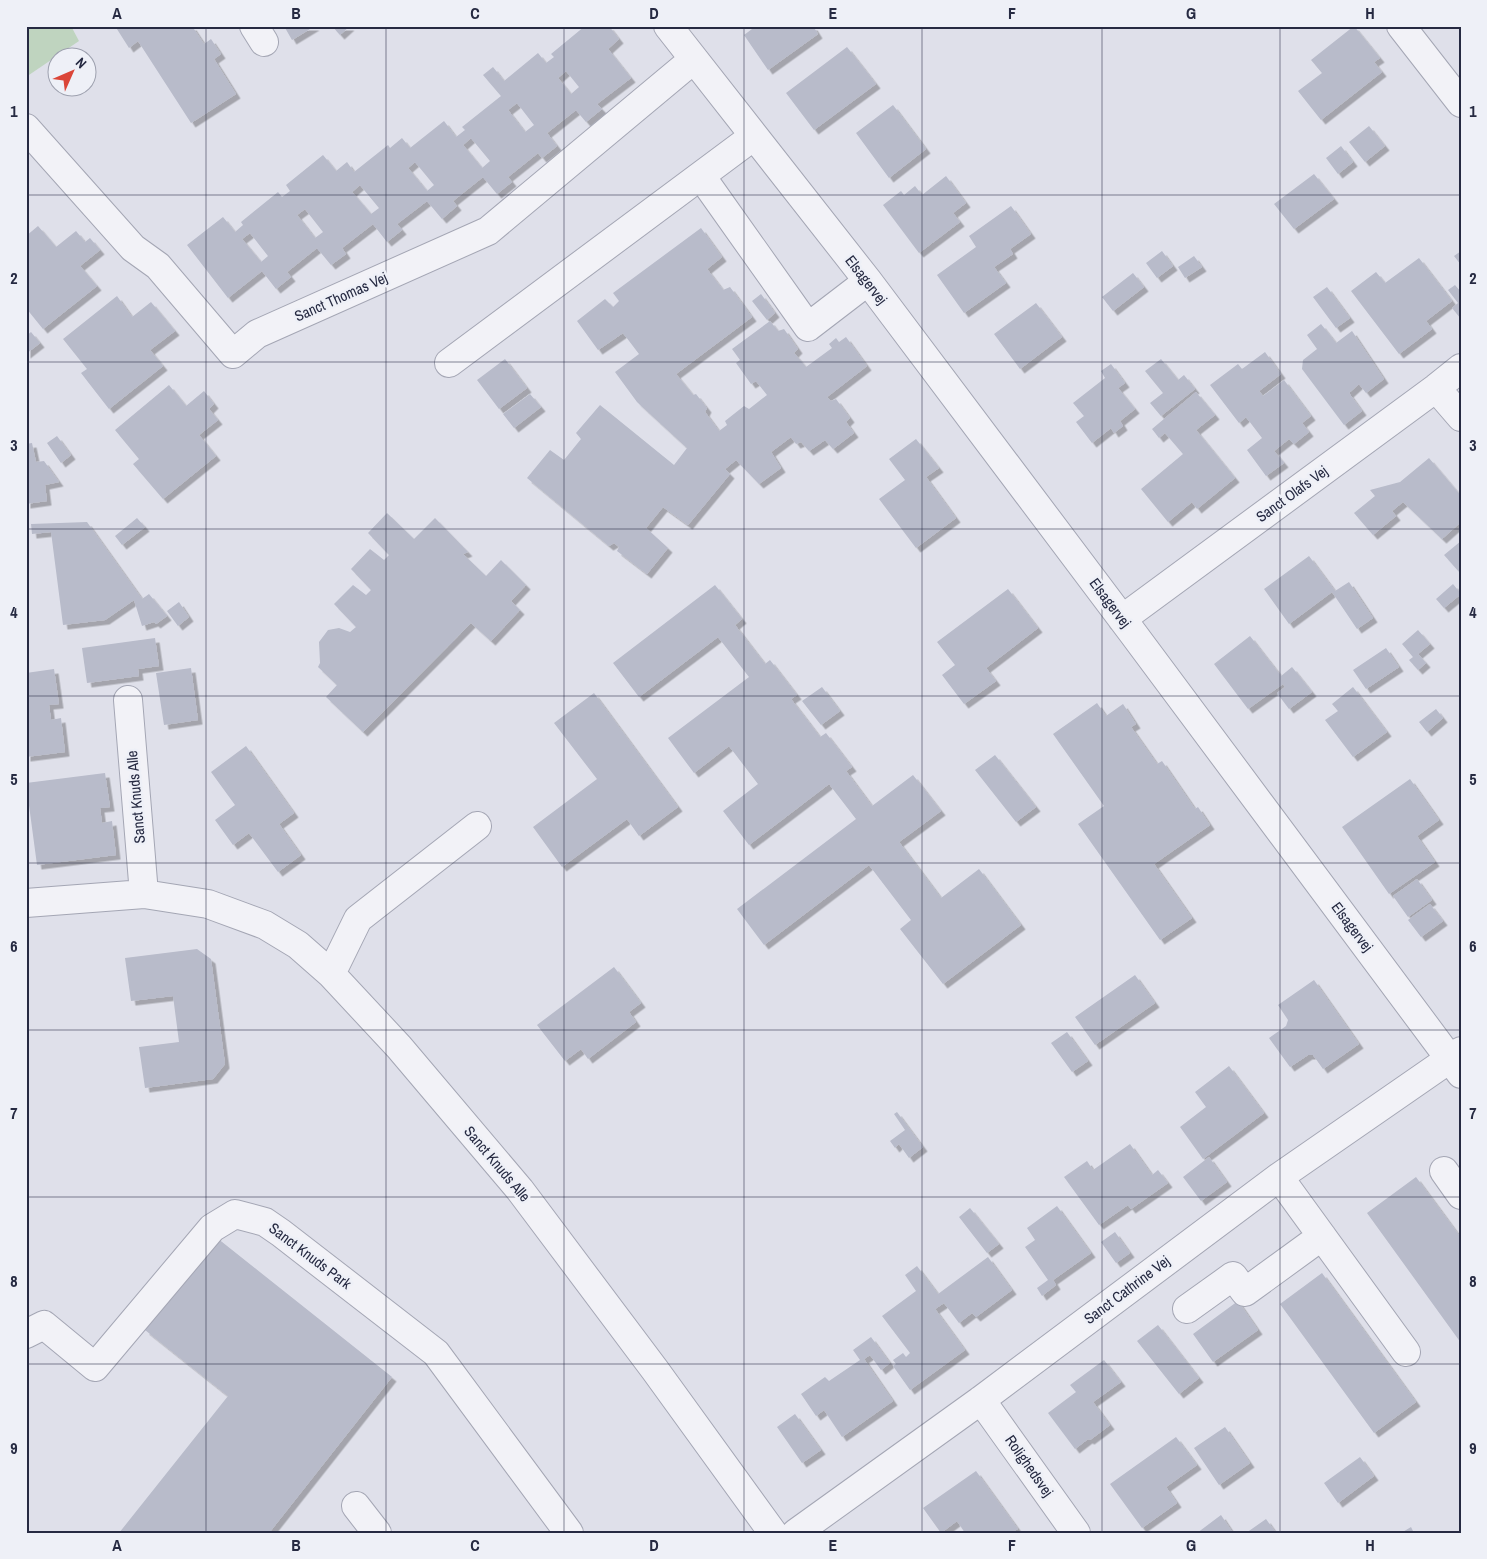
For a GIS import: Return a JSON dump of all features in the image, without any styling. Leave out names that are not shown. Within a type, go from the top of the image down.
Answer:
[{"type":"street","name":"Elsagervej","points":[[668,26],[868,281],[1457,1061]]},
{"type":"street","points":[[1401,26],[1461,102]]},
{"type":"street","name":"Sanct Thomas Vej","points":[[26,128],[133,248],[158,266],[233,354],[257,334],[488,231],[694,60]]},
{"type":"street","points":[[449,363],[754,136]]},
{"type":"street","points":[[701,176],[808,328],[868,281]]},
{"type":"street","name":"Sanct Olafs Vej","points":[[1122,618],[1461,368]]},
{"type":"street","points":[[1436,388],[1461,417]]},
{"type":"street","name":"Sanct Knuds Alle","points":[[128,700],[144,894]]},
{"type":"street","points":[[331,974],[358,919],[477,826]]},
{"type":"street","name":"Sanct Knuds Alle","points":[[26,903],[144,894],[208,904],[265,925],[298,945],[331,974],[399,1047],[520,1190],[656,1370],[773,1533]]},
{"type":"street","name":"Sanct Cathrine Vej","points":[[796,1533],[981,1400],[1279,1177],[1457,1061]]},
{"type":"street","points":[[1444,1171],[1461,1195]]},
{"type":"street","points":[[1279,1177],[1406,1352]]},
{"type":"street","name":"Sanct Knuds Park","points":[[26,1334],[44,1325],[95,1366],[212,1228],[235,1214],[265,1222],[436,1353],[569,1533]]},
{"type":"street","points":[[1187,1310],[1233,1276],[1245,1292],[1322,1236]]},
{"type":"street","name":"Rolighedsvej","points":[[981,1400],[1076,1533]]},
{"type":"street","points":[[356,1506],[376,1533]]},
{"type":"green space","points":[[26,26],[71,26],[79,41],[69,48],[48,48],[48,62],[26,77]]},
{"type":"building","points":[[115,26],[192,26],[204,44],[211,39],[221,54],[214,59],[236,94],[191,123],[138,41],[129,48]]},
{"type":"building","points":[[284,26],[315,26],[292,40]]},
{"type":"building","points":[[332,26],[350,26],[340,35]]},
{"type":"building","points":[[585,26],[609,26],[619,39],[608,49],[631,78],[597,104],[602,109],[586,122],[576,110],[547,133],[557,146],[542,158],[538,153],[508,177],[512,182],[497,194],[483,177],[453,201],[457,206],[442,219],[427,201],[397,224],[402,230],[387,242],[373,224],[342,248],[346,254],[331,265],[317,248],[287,272],[291,277],[276,289],[262,271],[228,298],[187,245],[223,217],[235,232],[243,225],[241,222],[278,192],[282,197],[290,191],[286,185],[323,155],[336,171],[347,162],[354,172],[388,145],[390,148],[402,138],[410,148],[444,121],[456,137],[465,130],[462,127],[501,96],[483,75],[493,67],[504,81],[538,53],[546,63],[554,57],[551,54]],"holes":[[[566,71],[579,87],[571,94],[558,78]],[[517,103],[534,125],[525,132],[508,110]],[[471,138],[490,161],[482,168],[463,145]],[[415,162],[434,185],[427,191],[408,168]],[[360,185],[379,208],[371,214],[352,192]],[[305,209],[323,232],[315,238],[297,215]],[[250,233],[268,256],[261,262],[242,239]]]},
{"type":"building","points":[[750,26],[813,26],[818,34],[768,70],[744,35],[752,29]]},
{"type":"building","points":[[1354,26],[1380,58],[1374,62],[1382,72],[1321,120],[1298,91],[1322,73],[1311,60]]},
{"type":"building","points":[[847,47],[876,84],[814,130],[786,93]]},
{"type":"building","points":[[893,105],[926,149],[889,178],[856,133]]},
{"type":"building","points":[[1369,126],[1385,146],[1365,162],[1349,142]]},
{"type":"building","points":[[1341,146],[1353,162],[1338,174],[1326,158]]},
{"type":"building","points":[[1314,174],[1334,199],[1294,229],[1274,204]]},
{"type":"building","points":[[946,176],[966,203],[953,213],[960,222],[919,253],[883,205],[901,191],[904,195],[915,186],[922,195]]},
{"type":"building","points":[[1011,206],[1031,234],[1010,249],[1013,254],[994,267],[1006,283],[964,313],[937,275],[976,247],[969,236]]},
{"type":"building","points":[[38,226],[56,247],[76,231],[85,242],[90,238],[100,250],[80,266],[97,286],[43,329],[26,308],[26,236]]},
{"type":"building","points":[[701,228],[722,257],[707,269],[723,290],[730,287],[752,317],[676,374],[693,395],[696,394],[707,408],[705,412],[719,431],[727,425],[725,421],[744,406],[749,409],[767,395],[756,381],[751,384],[736,363],[740,360],[732,349],[770,321],[778,331],[784,329],[798,349],[794,353],[806,367],[832,348],[829,344],[836,338],[839,342],[846,337],[867,366],[827,397],[831,401],[836,399],[850,418],[846,422],[854,433],[833,449],[825,440],[809,451],[801,442],[796,444],[791,437],[771,452],[781,468],[759,484],[736,460],[725,469],[730,474],[688,525],[663,507],[646,528],[668,548],[647,574],[617,551],[619,547],[614,543],[609,546],[527,478],[550,450],[564,460],[581,439],[576,433],[600,405],[674,465],[687,448],[637,402],[615,372],[639,354],[623,333],[598,350],[577,321],[605,299],[613,307],[619,301],[613,293]]},
{"type":"building","points":[[1162,251],[1173,266],[1157,278],[1146,263]]},
{"type":"building","points":[[1461,251],[1461,265],[1454,256]]},
{"type":"building","points":[[1194,256],[1202,267],[1185,278],[1178,267]]},
{"type":"building","points":[[1419,258],[1452,301],[1426,321],[1432,329],[1399,354],[1351,291],[1376,272],[1385,283]]},
{"type":"building","points":[[1133,273],[1144,287],[1113,311],[1102,297]]},
{"type":"building","points":[[1455,285],[1461,292],[1461,319],[1452,308],[1458,303],[1448,290]]},
{"type":"building","points":[[1327,287],[1350,318],[1336,328],[1313,297]]},
{"type":"building","points":[[761,294],[775,313],[767,320],[752,301]]},
{"type":"building","points":[[117,296],[132,317],[151,302],[175,331],[150,350],[163,366],[109,409],[81,373],[87,369],[63,339]]},
{"type":"building","points":[[1036,303],[1062,337],[1020,369],[994,334]]},
{"type":"building","points":[[1321,324],[1336,343],[1352,331],[1384,379],[1366,393],[1359,384],[1349,393],[1362,411],[1344,425],[1302,369],[1303,360],[1317,349],[1307,335]]},
{"type":"building","points":[[31,332],[40,343],[26,354],[26,336]]},
{"type":"building","points":[[1265,352],[1281,374],[1259,391],[1263,396],[1284,380],[1311,416],[1302,423],[1309,432],[1294,444],[1289,439],[1274,451],[1284,463],[1266,476],[1247,450],[1262,438],[1246,417],[1239,423],[1210,385],[1238,364],[1242,369]]},
{"type":"building","points":[[505,359],[527,388],[499,409],[477,380]]},
{"type":"building","points":[[1161,359],[1178,380],[1184,375],[1195,389],[1161,416],[1150,403],[1163,393],[1145,371]]},
{"type":"building","points":[[1111,364],[1125,383],[1118,388],[1135,409],[1120,421],[1123,426],[1114,433],[1111,428],[1092,443],[1076,422],[1084,416],[1073,403],[1105,378],[1101,371]]},
{"type":"building","points":[[169,385],[186,406],[204,391],[214,404],[209,409],[218,420],[199,435],[216,456],[163,499],[133,464],[139,459],[115,430]]},
{"type":"building","points":[[1196,392],[1215,415],[1196,430],[1235,478],[1197,509],[1192,502],[1168,522],[1141,489],[1183,454],[1165,433],[1159,438],[1152,429]]},
{"type":"building","points":[[530,394],[541,407],[514,428],[503,414]]},
{"type":"building","points":[[57,436],[71,455],[61,463],[47,443]]},
{"type":"building","points":[[916,439],[939,468],[926,477],[956,518],[916,548],[879,499],[905,480],[889,459]]},
{"type":"building","points":[[32,443],[36,462],[44,461],[59,482],[45,485],[47,501],[26,504],[26,444]]},
{"type":"building","points":[[1429,458],[1461,496],[1461,522],[1442,539],[1403,502],[1392,511],[1396,516],[1373,535],[1354,513],[1375,496],[1370,490],[1400,482]]},
{"type":"building","points":[[387,513],[414,539],[435,518],[468,552],[463,554],[486,576],[501,560],[526,585],[511,601],[520,610],[491,641],[471,623],[363,732],[326,697],[337,685],[318,667],[320,663],[319,642],[328,630],[339,628],[350,632],[356,627],[334,604],[353,585],[366,595],[371,590],[351,569],[370,549],[384,560],[389,555],[368,533]]},
{"type":"building","points":[[137,518],[145,527],[122,545],[115,536]]},
{"type":"building","points":[[87,522],[142,599],[149,594],[167,616],[156,624],[154,622],[142,626],[134,600],[105,620],[63,625],[51,532],[32,534],[31,524]]},
{"type":"building","points":[[1461,541],[1461,574],[1444,555]]},
{"type":"building","points":[[1309,556],[1335,591],[1349,582],[1373,618],[1357,629],[1332,592],[1289,624],[1264,589]]},
{"type":"building","points":[[1453,584],[1461,594],[1444,608],[1436,599]]},
{"type":"building","points":[[715,585],[742,619],[735,625],[765,664],[770,660],[797,695],[791,699],[820,737],[826,733],[852,767],[846,771],[872,806],[913,775],[941,811],[899,842],[941,898],[979,869],[1021,925],[943,984],[900,929],[911,920],[869,865],[764,945],[737,909],[856,819],[829,784],[749,845],[723,811],[758,784],[729,746],[694,773],[668,738],[749,677],[718,637],[639,697],[613,663]]},
{"type":"building","points":[[1008,589],[1038,628],[986,668],[996,681],[964,704],[942,675],[955,665],[937,642]]},
{"type":"building","points":[[179,602],[189,617],[178,626],[167,611]]},
{"type":"building","points":[[1418,630],[1430,644],[1418,654],[1426,663],[1418,670],[1409,660],[1413,657],[1402,644]]},
{"type":"building","points":[[1250,636],[1281,676],[1292,667],[1312,692],[1289,709],[1277,693],[1285,687],[1283,684],[1248,709],[1214,664]]},
{"type":"building","points":[[155,638],[159,666],[138,669],[139,676],[87,683],[82,648]]},
{"type":"building","points":[[1386,648],[1399,667],[1366,689],[1353,670]]},
{"type":"building","points":[[191,668],[198,720],[164,725],[156,673]]},
{"type":"building","points":[[54,669],[59,704],[49,705],[51,720],[61,718],[65,752],[26,757],[26,673]]},
{"type":"building","points":[[822,687],[840,711],[821,725],[802,701]]},
{"type":"building","points":[[1353,687],[1387,732],[1353,757],[1325,720],[1338,711],[1332,704]]},
{"type":"building","points":[[594,693],[678,807],[639,836],[627,819],[562,867],[533,827],[597,779],[554,723]]},
{"type":"building","points":[[1097,703],[1106,716],[1123,704],[1136,724],[1131,727],[1157,764],[1162,761],[1195,809],[1198,807],[1210,825],[1154,864],[1192,918],[1160,940],[1078,824],[1104,806],[1053,734]]},
{"type":"building","points":[[1436,709],[1443,718],[1427,732],[1419,722]]},
{"type":"building","points":[[246,746],[294,813],[279,824],[301,855],[278,872],[249,833],[233,845],[215,820],[235,805],[211,772]]},
{"type":"building","points":[[995,755],[1036,807],[1016,822],[975,770]]},
{"type":"building","points":[[105,773],[110,807],[100,808],[102,823],[112,821],[116,855],[37,865],[26,783]]},
{"type":"building","points":[[1410,779],[1439,820],[1417,836],[1435,862],[1389,894],[1342,827]]},
{"type":"building","points":[[1417,879],[1432,900],[1408,917],[1393,896]]},
{"type":"building","points":[[1430,904],[1443,921],[1421,937],[1408,920]]},
{"type":"building","points":[[197,949],[211,959],[225,1064],[213,1079],[145,1088],[139,1047],[179,1042],[173,996],[131,1001],[125,958]]},
{"type":"building","points":[[614,967],[641,1003],[629,1012],[636,1022],[588,1059],[581,1049],[565,1061],[537,1025]]},
{"type":"building","points":[[1135,975],[1155,1003],[1095,1045],[1075,1017]]},
{"type":"building","points":[[1314,980],[1359,1044],[1323,1069],[1313,1055],[1308,1055],[1290,1067],[1269,1038],[1286,1026],[1288,1020],[1278,1005]]},
{"type":"building","points":[[1067,1032],[1088,1061],[1072,1072],[1051,1043]]},
{"type":"building","points":[[1229,1066],[1264,1113],[1203,1159],[1180,1127],[1206,1107],[1195,1092]]},
{"type":"building","points":[[897,1112],[923,1147],[909,1158],[899,1144],[895,1148],[890,1141],[905,1130],[894,1114]]},
{"type":"building","points":[[1130,1144],[1152,1175],[1158,1170],[1168,1183],[1131,1209],[1128,1205],[1099,1225],[1064,1177],[1087,1161],[1093,1170]]},
{"type":"building","points":[[1209,1157],[1227,1182],[1201,1201],[1183,1177]]},
{"type":"building","points":[[1416,1177],[1461,1238],[1461,1343],[1367,1213]]},
{"type":"building","points":[[1057,1206],[1091,1253],[1053,1280],[1056,1285],[1042,1296],[1037,1288],[1048,1280],[1025,1247],[1035,1240],[1027,1228]]},
{"type":"building","points":[[970,1208],[999,1244],[987,1253],[959,1217]]},
{"type":"building","points":[[1115,1232],[1130,1253],[1116,1263],[1101,1242]]},
{"type":"building","points":[[217,1238],[392,1377],[269,1533],[119,1533],[228,1396],[145,1330]]},
{"type":"building","points":[[988,1257],[1012,1290],[976,1317],[972,1313],[959,1323],[944,1303],[935,1309],[965,1350],[910,1390],[893,1366],[896,1364],[893,1360],[903,1353],[906,1357],[910,1353],[882,1316],[916,1291],[905,1275],[917,1266],[938,1294]]},
{"type":"building","points":[[1322,1273],[1416,1402],[1374,1433],[1280,1304]]},
{"type":"building","points":[[1238,1301],[1258,1330],[1213,1362],[1193,1334]]},
{"type":"building","points":[[1158,1325],[1199,1378],[1179,1394],[1137,1341]]},
{"type":"building","points":[[871,1337],[890,1363],[881,1370],[870,1355],[864,1359],[893,1401],[842,1437],[824,1410],[816,1416],[801,1394],[825,1377],[829,1381],[860,1360],[853,1350]]},
{"type":"building","points":[[1104,1360],[1121,1382],[1093,1402],[1110,1425],[1075,1449],[1048,1413],[1076,1392],[1070,1385]]},
{"type":"building","points":[[795,1414],[821,1450],[802,1463],[777,1427]]},
{"type":"building","points":[[1225,1427],[1250,1463],[1219,1485],[1194,1448]]},
{"type":"building","points":[[1176,1437],[1197,1465],[1166,1487],[1177,1503],[1142,1528],[1110,1484]]},
{"type":"building","points":[[1360,1457],[1374,1476],[1338,1503],[1324,1483]]},
{"type":"building","points":[[976,1471],[1018,1529],[1014,1531],[1015,1533],[965,1533],[957,1521],[941,1533],[923,1508]]},
{"type":"building","points":[[1221,1515],[1233,1533],[1197,1533]]},
{"type":"building","points":[[1266,1519],[1276,1533],[1246,1533]]},
{"type":"building","points":[[1411,1527],[1414,1533],[1401,1533]]}]
